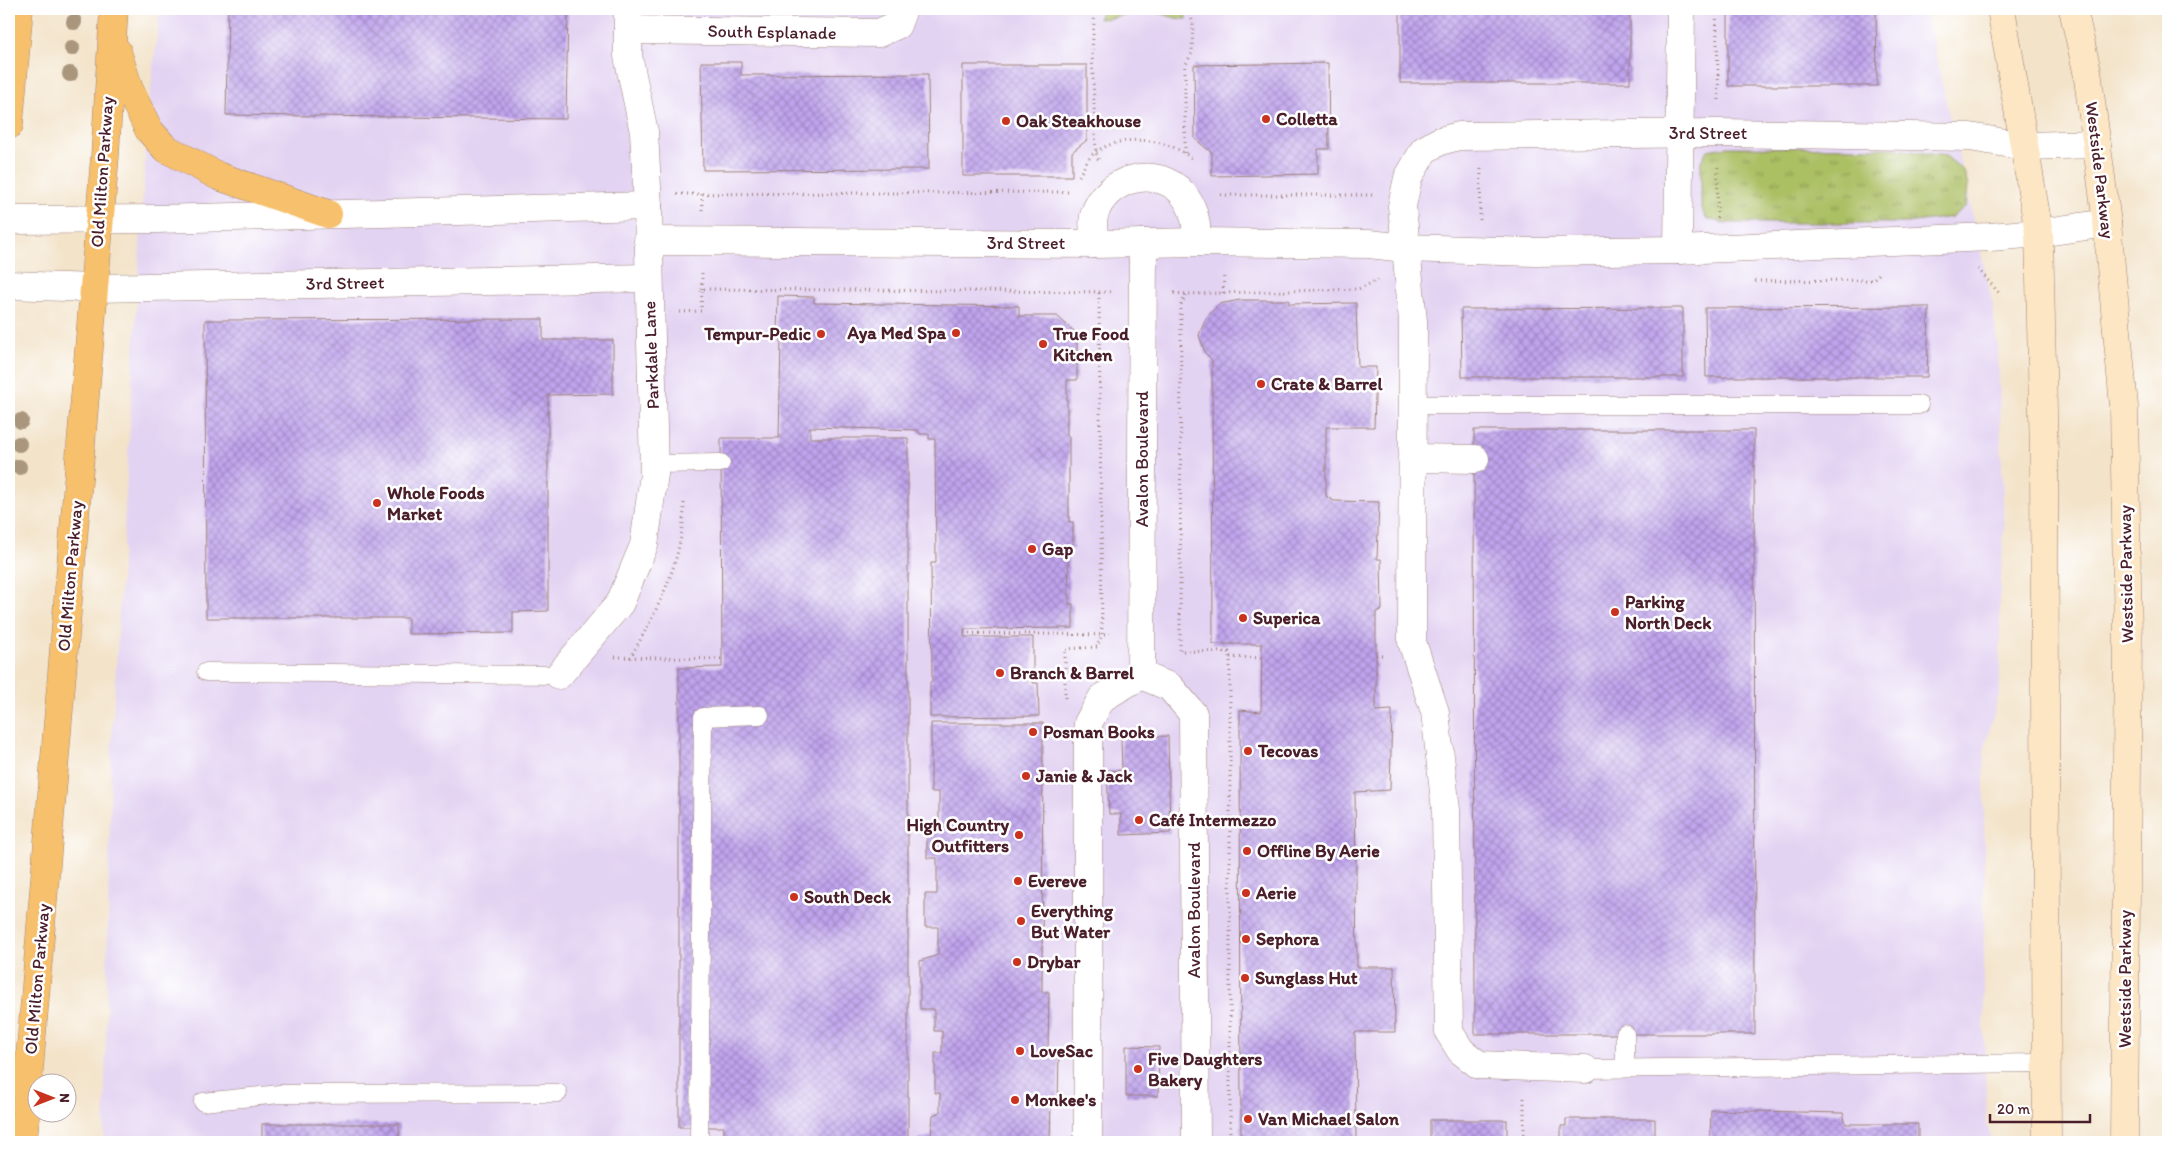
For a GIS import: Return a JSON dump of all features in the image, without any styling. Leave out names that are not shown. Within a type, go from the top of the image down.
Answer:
[{"type":"highway","points":[[9,125],[18,9]]},
{"type":"highway","name":"Old Milton Parkway","points":[[23,1142],[99,220],[114,9]]},
{"type":"highway","points":[[112,37],[128,89],[149,130],[165,148],[218,176],[328,214]]},
{"type":"main road","points":[[2001,9],[2039,233],[2044,456],[2047,1142]]},
{"type":"main road","name":"Westside Parkway","points":[[2073,9],[2087,71],[2108,223],[2124,406],[2128,648],[2124,1142]]},
{"type":"street","name":"South Esplanade","points":[[628,19],[879,33],[897,25],[903,9]]},
{"type":"street","points":[[1678,250],[1681,9]]},
{"type":"street","name":"Parkdale Lane","points":[[559,674],[620,603],[644,545],[654,464],[648,206],[644,132],[628,56],[628,19]]},
{"type":"street","name":"3rd Street","points":[[1404,248],[1402,206],[1408,178],[1424,150],[1440,140],[1459,136],[1678,132],[1970,137],[2024,146],[2097,144]]},
{"type":"street","points":[[1095,244],[1094,218],[1100,202],[1111,189],[1126,180],[1143,177],[1160,179],[1175,187],[1187,199],[1195,215],[1198,242]]},
{"type":"street","points":[[9,220],[99,220],[648,206]]},
{"type":"street","name":"3rd Street","points":[[648,241],[1369,244],[1404,248],[1535,252],[1678,250],[1981,238],[2039,233],[2108,223]]},
{"type":"street","name":"Avalon Boulevard","points":[[1142,243],[1141,675],[1170,687],[1193,714],[1196,1142]]},
{"type":"street","points":[[1404,248],[1413,320],[1412,642],[1435,712],[1446,810],[1449,1032],[1461,1051],[1479,1065],[1585,1069]]},
{"type":"street","name":"3rd Street","points":[[9,285],[93,288],[649,278]]},
{"type":"street","points":[[1412,458],[1475,459]]},
{"type":"street","points":[[1088,1142],[1088,723],[1102,698],[1141,675]]},
{"type":"lane","points":[[1413,406],[1918,406]]},
{"type":"lane","points":[[654,464],[721,463]]},
{"type":"lane","points":[[206,672],[559,674]]},
{"type":"lane","points":[[699,1142],[703,717],[760,715]]},
{"type":"lane","points":[[1625,1034],[1625,1068]]},
{"type":"lane","points":[[1585,1069],[2048,1063]]},
{"type":"lane","points":[[203,1102],[280,1094],[558,1093]]},
{"type":"path","points":[[1095,9],[1092,51],[1096,153],[1111,189]]},
{"type":"path","points":[[1175,187],[1185,153],[1185,66],[1192,53],[1193,23],[1188,9]]},
{"type":"path","points":[[1480,250],[1481,136]]},
{"type":"path","points":[[1078,178],[1091,156],[1110,144],[1140,140],[1163,142],[1185,153],[1196,162]]},
{"type":"path","points":[[673,194],[1071,193],[1074,185]]},
{"type":"path","points":[[1216,195],[1378,195]]},
{"type":"path","points":[[650,313],[701,311],[702,290],[1142,292],[1187,294]]},
{"type":"path","points":[[964,633],[1142,635]]},
{"type":"path","points":[[588,641],[614,657],[722,659]]},
{"type":"path","points":[[1376,656],[1383,655]]},
{"type":"path","points":[[1230,657],[1262,658]]},
{"type":"path","points":[[1524,1068],[1524,1142]]},
{"type":"shaded area","points":[[160,9],[1925,9],[1992,300],[1998,349],[2004,530],[2000,596],[2000,691],[1984,751],[1984,1035],[1987,1124],[1993,1142],[104,1142],[111,756],[147,121]]},
{"type":"green space","points":[[1102,9],[1182,9],[1187,19],[1146,12],[1098,19]]},
{"type":"green space","points":[[1727,147],[1890,148],[1946,156],[1964,171],[1968,186],[1966,206],[1952,217],[1907,223],[1725,223],[1707,219],[1701,209],[1701,161],[1707,150]]},
{"type":"building","points":[[228,9],[568,9],[566,119],[226,115]]},
{"type":"building","points":[[1195,9],[1240,9],[1241,11],[1195,11]]},
{"type":"building","points":[[1246,9],[1352,9],[1352,11],[1246,12]]},
{"type":"building","points":[[1400,9],[1630,9],[1630,83],[1400,83]]},
{"type":"building","points":[[1728,9],[1876,9],[1877,86],[1728,86]]},
{"type":"building","points":[[701,62],[741,62],[741,75],[928,74],[929,169],[703,170]]},
{"type":"building","points":[[1328,63],[1329,149],[1318,149],[1318,174],[1212,176],[1212,153],[1195,139],[1194,65]]},
{"type":"building","points":[[963,65],[1087,65],[1087,140],[1072,152],[1072,176],[963,176]]},
{"type":"building","name":"South Deck","points":[[778,296],[814,297],[814,303],[1019,306],[1019,316],[1057,316],[1077,334],[1077,380],[1067,380],[1069,522],[1073,522],[1073,549],[1068,549],[1069,604],[1073,604],[1073,628],[964,629],[964,637],[1033,637],[1033,683],[1038,683],[1039,716],[930,717],[930,682],[932,682],[931,563],[936,563],[935,439],[929,439],[929,434],[920,434],[918,430],[810,427],[810,438],[908,438],[908,1142],[724,1142],[724,1127],[679,1127],[679,668],[722,667],[721,438],[779,438],[781,338],[777,338]]},
{"type":"building","points":[[1240,300],[1289,300],[1289,304],[1356,303],[1358,367],[1376,367],[1374,427],[1326,427],[1326,496],[1334,501],[1379,502],[1377,559],[1381,559],[1382,610],[1376,612],[1376,711],[1392,710],[1390,790],[1355,792],[1357,967],[1394,967],[1395,1032],[1355,1032],[1356,1142],[1241,1142],[1240,710],[1261,712],[1262,644],[1213,644],[1212,360],[1205,353],[1199,335],[1206,318],[1219,304]]},
{"type":"building","points":[[1929,307],[1927,377],[1706,377],[1705,308]]},
{"type":"building","points":[[1683,308],[1683,377],[1462,377],[1461,309]]},
{"type":"building","name":"Whole Foods Market","points":[[543,319],[543,340],[613,340],[613,394],[548,395],[548,611],[513,612],[513,633],[408,634],[408,618],[206,618],[205,320]]},
{"type":"building","name":"Parking North Deck","points":[[1474,430],[1754,430],[1755,1034],[1475,1034]]},
{"type":"building","points":[[931,723],[1043,723],[1042,992],[1049,992],[1048,1051],[1059,1051],[1058,1100],[1051,1100],[1050,1142],[918,1142],[918,1139],[931,1136],[933,1115],[940,1112],[940,1093],[935,1093],[935,1053],[942,1053],[942,1031],[934,1031],[934,1009],[920,1009],[920,961],[938,955],[938,927],[925,927],[925,894],[937,894],[937,858],[927,858],[927,833],[939,833],[939,792],[931,792]]},
{"type":"building","points":[[1168,736],[1170,833],[1121,835],[1121,814],[1109,814],[1107,771],[1122,770],[1121,737]]},
{"type":"building","points":[[1126,1046],[1159,1047],[1158,1096],[1126,1096]]},
{"type":"building","points":[[1711,1110],[1843,1113],[1846,1124],[1918,1124],[1918,1142],[1710,1142]]},
{"type":"building","points":[[1566,1119],[1655,1119],[1655,1142],[1561,1142],[1561,1126],[1566,1126]]},
{"type":"building","points":[[1430,1120],[1507,1120],[1507,1142],[1430,1142]]},
{"type":"building","points":[[262,1124],[399,1124],[399,1142],[262,1142]]},
{"type":"place","name":"Colletta","points":[[1266,119]]},
{"type":"place","name":"Oak Steakhouse","points":[[1006,121]]},
{"type":"place","name":"Aya Med Spa","points":[[956,333]]},
{"type":"place","name":"Tempur-Pedic","points":[[821,334]]},
{"type":"place","name":"True Food Kitchen","points":[[1043,344]]},
{"type":"place","name":"Crate & Barrel","points":[[1261,384]]},
{"type":"place","name":"Whole Foods Market","points":[[377,503]]},
{"type":"place","name":"Gap","points":[[1032,549]]},
{"type":"place","name":"Parking North Deck","points":[[1615,612]]},
{"type":"place","name":"Superica","points":[[1243,618]]},
{"type":"place","name":"Branch & Barrel","points":[[1000,673]]},
{"type":"place","name":"Posman Books","points":[[1033,732]]},
{"type":"place","name":"Tecovas","points":[[1248,751]]},
{"type":"place","name":"Janie & Jack","points":[[1026,776]]},
{"type":"place","name":"Café Intermezzo","points":[[1139,820]]},
{"type":"place","name":"High Country Outfitters","points":[[1019,835]]},
{"type":"place","name":"Offline By Aerie","points":[[1247,851]]},
{"type":"place","name":"Evereve","points":[[1018,881]]},
{"type":"place","name":"Aerie","points":[[1246,893]]},
{"type":"place","name":"South Deck","points":[[794,897]]},
{"type":"place","name":"Everything But Water","points":[[1021,921]]},
{"type":"place","name":"Sephora","points":[[1246,939]]},
{"type":"place","name":"Drybar","points":[[1017,962]]},
{"type":"place","name":"Sunglass Hut","points":[[1245,978]]},
{"type":"place","name":"LoveSac","points":[[1020,1051]]},
{"type":"place","name":"Five Daughters Bakery","points":[[1138,1069]]},
{"type":"place","name":"Monkee's","points":[[1015,1100]]},
{"type":"place","name":"Van Michael Salon","points":[[1248,1119]]}]
